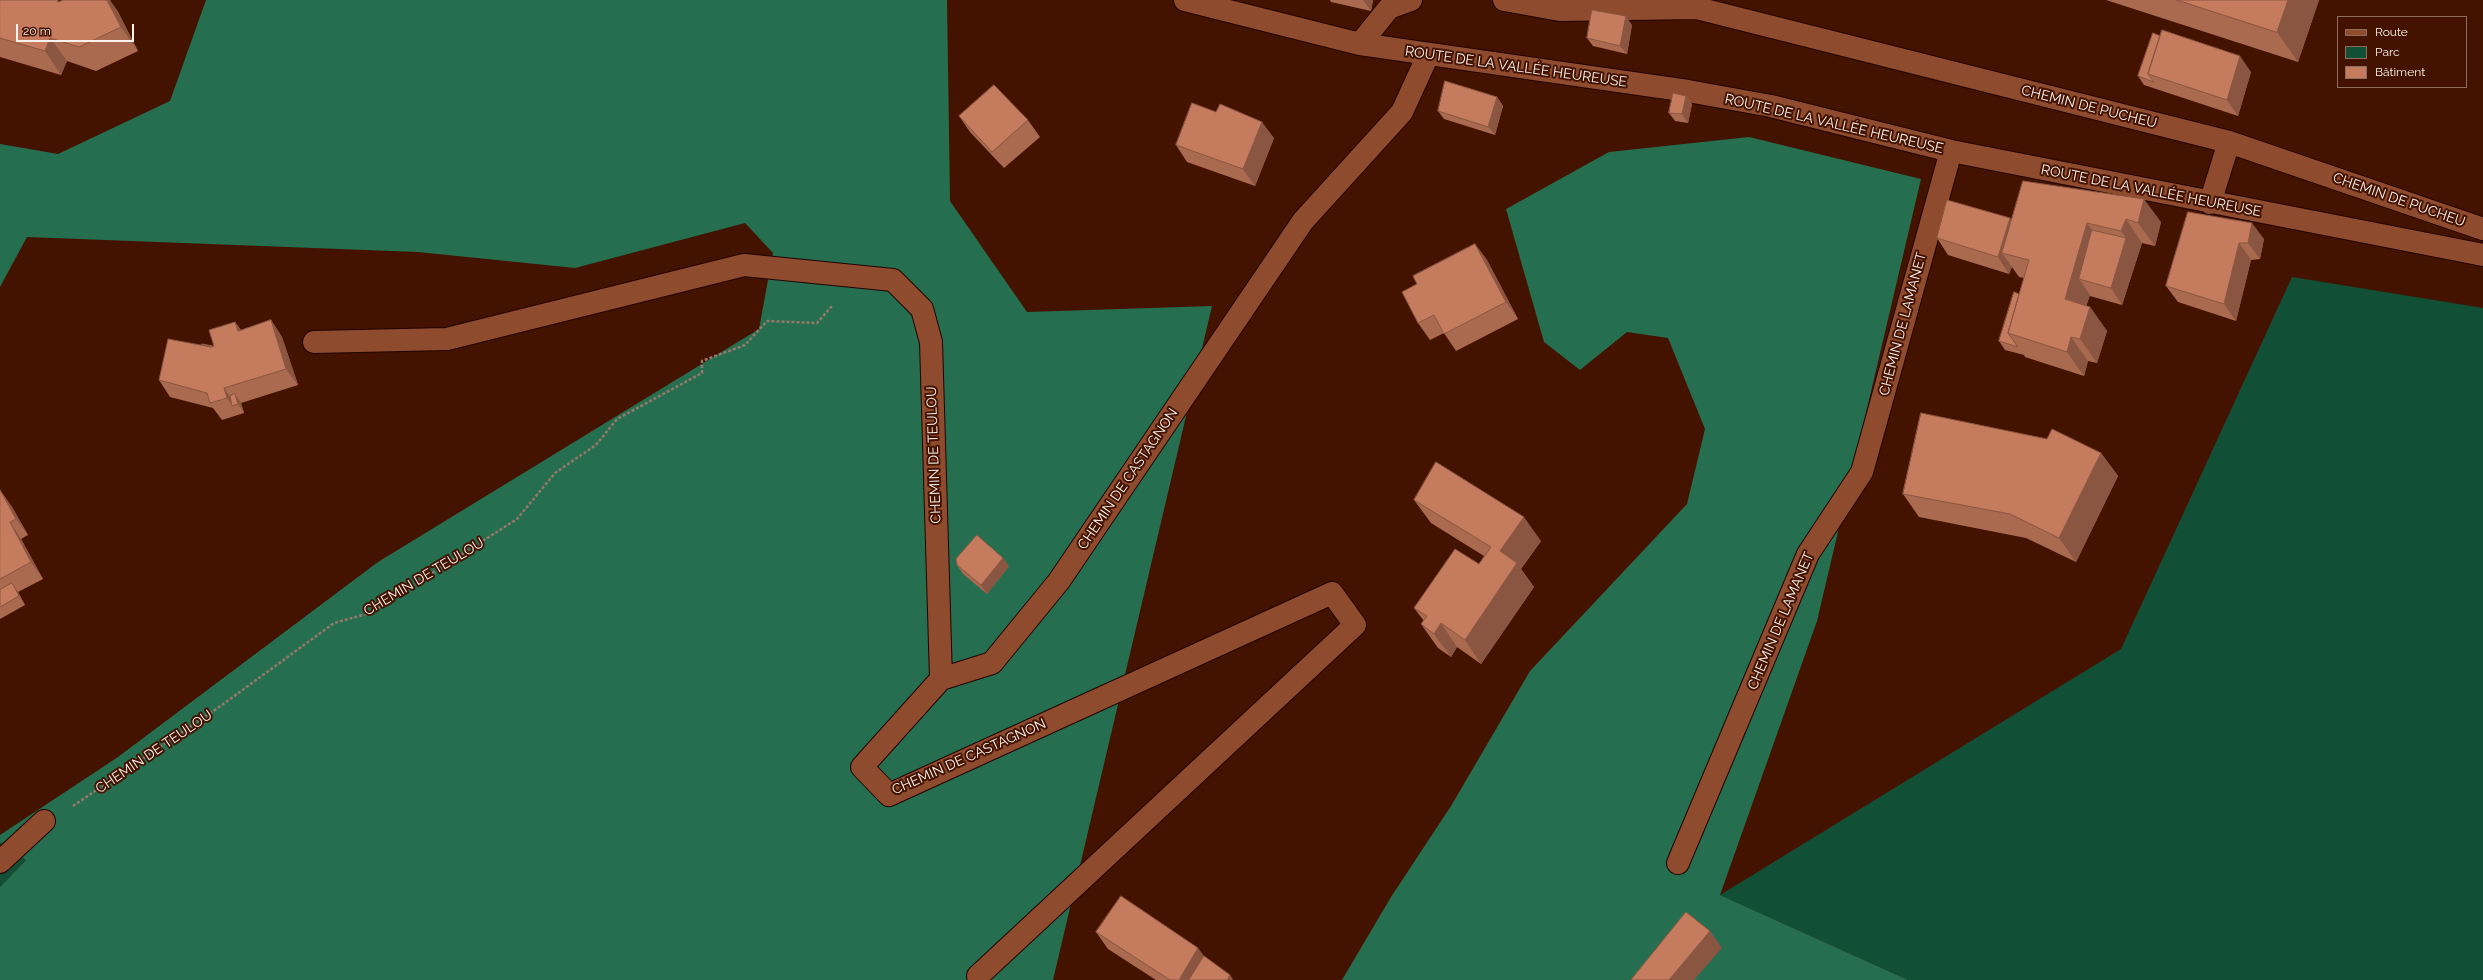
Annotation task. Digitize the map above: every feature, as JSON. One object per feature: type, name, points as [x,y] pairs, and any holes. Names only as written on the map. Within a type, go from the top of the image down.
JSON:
[{"type":"street","name":"ROUTE DE LA VALLÉE HEUREUSE","points":[[1185,0],[1360,44],[1428,55],[1688,91],[1764,105],[1951,151],[2210,203],[2483,255]]},
{"type":"street","points":[[1360,44],[1389,8],[1411,0]]},
{"type":"street","name":"CHEMIN DE PUCHEU","points":[[1504,0],[1560,10],[1698,4],[2229,142],[2483,229]]},
{"type":"street","name":"CHEMIN DE CASTAGNON","points":[[978,976],[1355,625],[1332,593],[889,796],[862,768],[941,679],[992,663],[1059,581],[1303,221],[1402,112],[1428,55]]},
{"type":"street","points":[[2210,203],[2229,142]]},
{"type":"street","name":"CHEMIN DE LAMANET","points":[[1678,864],[1808,554],[1862,472],[1951,151]]},
{"type":"street","name":"CHEMIN DE TEULOU","points":[[314,342],[447,339],[744,265],[856,278],[893,280],[922,308],[931,342],[941,679]]},
{"type":"street","points":[[0,862],[44,821]]},
{"type":"path","name":"CHEMIN DE TEULOU","points":[[44,821],[84,800],[222,705],[334,623],[370,613],[517,519],[555,473],[596,445],[617,419],[702,373],[702,361],[746,345],[767,322],[817,323]]},
{"type":"green space","points":[[206,0],[947,0],[950,201],[1027,312],[1212,306],[1053,980],[0,980],[0,887],[26,860],[0,842],[0,835],[118,757],[378,562],[759,329],[773,253],[745,223],[575,268],[418,252],[27,237],[0,287],[0,144],[58,154],[170,101]]},
{"type":"green space","points":[[1749,137],[1921,179],[1817,621],[1720,895],[1908,980],[1342,980],[1391,897],[1451,806],[1530,671],[1687,504],[1705,429],[1668,338],[1627,332],[1580,370],[1544,342],[1506,209],[1609,152]]},
{"type":"green space","points":[[2292,277],[2483,308],[2483,980],[1908,980],[1720,895],[2121,649]]},
{"type":"green space","points":[[0,842],[26,860],[0,887]]},
{"type":"building","points":[[0,0],[58,0],[58,2],[63,0],[107,0],[121,27],[79,47],[50,38],[45,51],[0,38]]},
{"type":"building","points":[[2177,0],[2288,0],[2277,32]]},
{"type":"building","points":[[1592,10],[1626,16],[1620,46],[1587,38]]},
{"type":"building","points":[[2162,30],[2240,56],[2227,100],[2148,74]]},
{"type":"building","points":[[2153,33],[2160,36],[2148,74],[2154,82],[2138,76]]},
{"type":"building","points":[[1445,81],[1497,97],[1488,127],[1438,111]]},
{"type":"building","points":[[994,85],[1028,120],[992,152],[959,116]]},
{"type":"building","points":[[1673,93],[1686,96],[1682,114],[1669,113]]},
{"type":"building","points":[[1192,103],[1216,112],[1220,104],[1262,122],[1243,169],[1176,145]]},
{"type":"building","points":[[2023,181],[2144,199],[2138,223],[2126,219],[2121,231],[2087,223],[2065,299],[2090,307],[2080,339],[2071,337],[2067,352],[2008,333],[2029,260],[2002,253]]},
{"type":"building","points":[[1947,200],[2010,218],[1998,257],[1937,238]]},
{"type":"building","points":[[2188,212],[2252,223],[2248,243],[2239,243],[2224,304],[2166,286]]},
{"type":"building","points":[[2092,230],[2126,238],[2111,288],[2079,279]]},
{"type":"building","points":[[1475,244],[1506,302],[1444,334],[1434,315],[1418,323],[1402,292],[1417,284],[1413,276]]},
{"type":"building","points":[[2014,292],[2019,294],[2008,333],[2018,347],[1999,341]]},
{"type":"building","points":[[271,320],[286,369],[224,388],[227,398],[210,403],[207,393],[159,380],[168,339],[211,347],[214,346],[209,330],[235,322],[238,331]]},
{"type":"building","points":[[202,344],[214,346],[211,347]]},
{"type":"building","points":[[235,394],[238,404],[232,406],[230,396]]},
{"type":"building","points":[[1921,413],[2047,439],[2052,429],[2101,453],[2059,538],[2010,514],[1903,494]]},
{"type":"building","points":[[1436,462],[1524,517],[1500,551],[1517,563],[1465,640],[1441,623],[1434,634],[1421,624],[1427,616],[1414,608],[1455,549],[1479,564],[1491,547],[1414,500]]},
{"type":"building","points":[[0,490],[16,519],[10,522],[31,562],[0,579]]},
{"type":"building","points":[[977,535],[1003,558],[981,585],[957,565],[956,559]]},
{"type":"building","points":[[12,583],[19,596],[0,607],[0,590]]},
{"type":"building","points":[[1121,896],[1198,948],[1179,980],[1170,980],[1096,932]]},
{"type":"building","points":[[1686,912],[1710,931],[1669,980],[1631,980]]},
{"type":"building","points":[[1204,956],[1230,975],[1227,980],[1189,980]]}]
